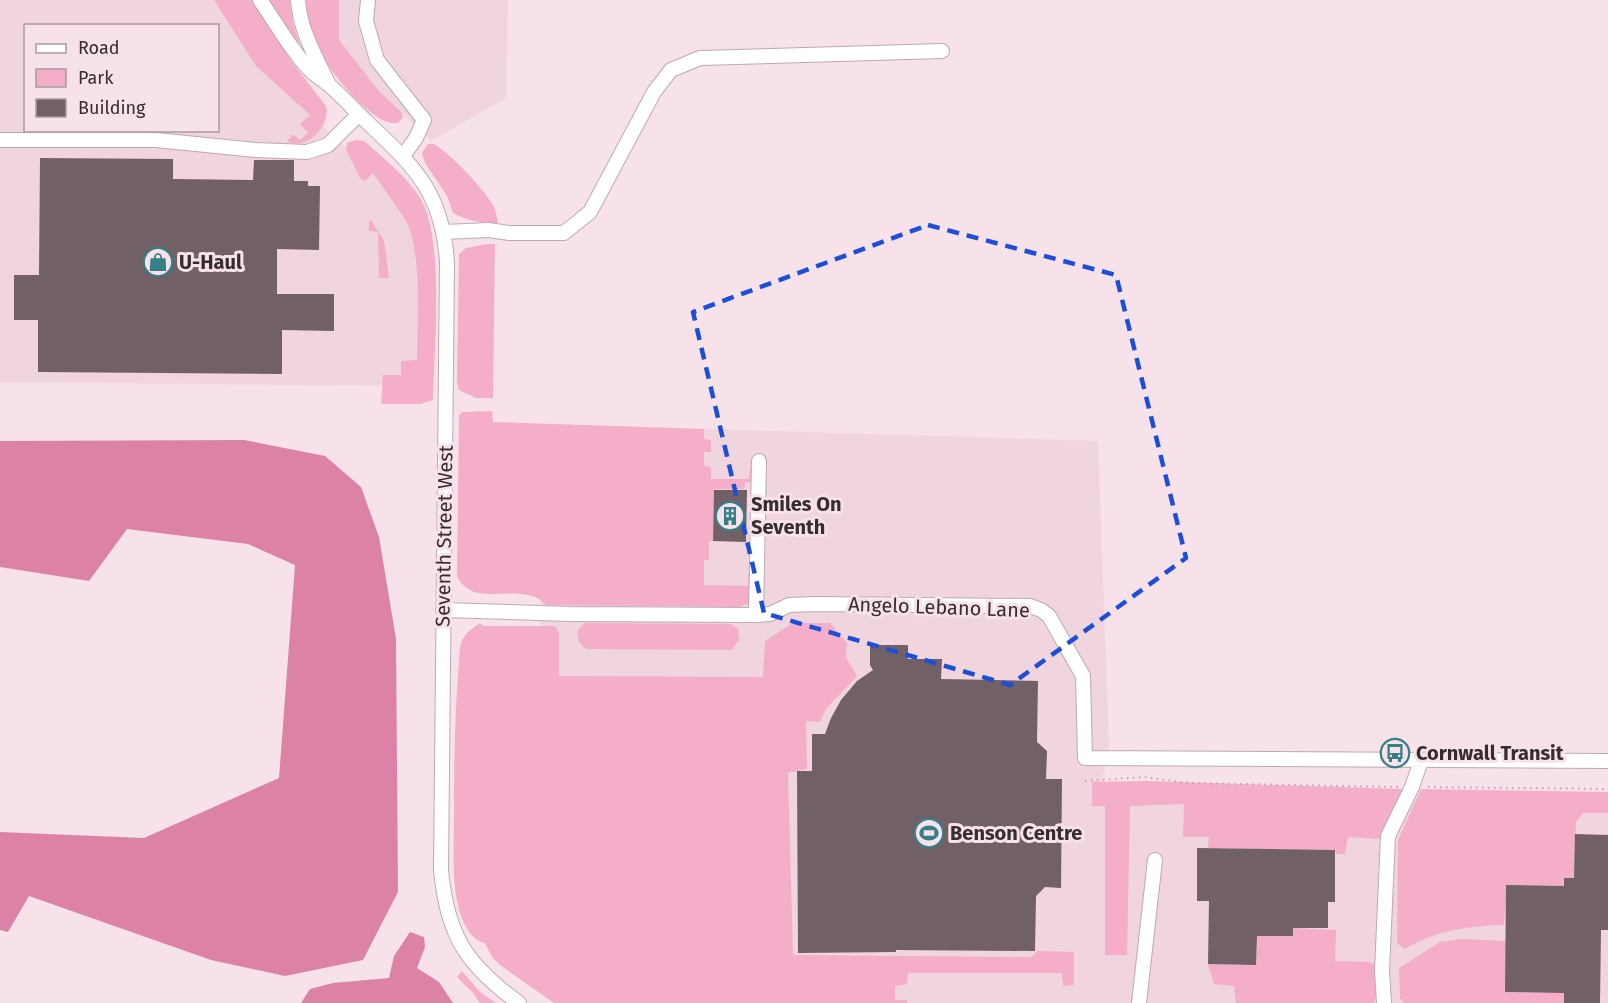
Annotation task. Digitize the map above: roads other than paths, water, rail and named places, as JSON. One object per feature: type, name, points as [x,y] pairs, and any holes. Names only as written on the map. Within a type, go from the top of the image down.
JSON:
[{"type":"street","name":"Seventh Street West","points":[[260,0],[309,70],[403,156],[420,176],[434,199],[444,232],[447,263],[441,870],[444,900],[460,945],[492,983],[519,1003]]},
{"type":"street","name":"Seventh Street West","points":[[298,0],[299,16],[305,38],[328,85]]},
{"type":"street","points":[[368,0],[366,21],[377,60],[424,120],[416,138],[403,156]]},
{"type":"street","points":[[444,232],[488,230],[510,233],[564,233],[590,212],[654,92],[671,70],[700,58],[942,51]]},
{"type":"street","points":[[0,140],[156,140],[256,150],[307,152],[328,146],[358,114]]},
{"type":"street","points":[[756,615],[759,461]]},
{"type":"street","name":"Angelo Lebano Lane","points":[[443,610],[570,614],[756,615],[770,614],[789,605],[815,604],[1036,607],[1048,616],[1083,676],[1085,758],[1608,761]]},
{"type":"street","points":[[1384,1003],[1382,971],[1388,836],[1412,787],[1421,761]]},
{"type":"street","points":[[1140,1003],[1155,860]]},
{"type":"place","name":"U-Haul","points":[[158,262]]},
{"type":"place","name":"Smiles On Seventh","points":[[730,516]]},
{"type":"place","name":"Cornwall Transit","points":[[1395,753]]},
{"type":"place","name":"Benson Centre","points":[[929,833]]}]
